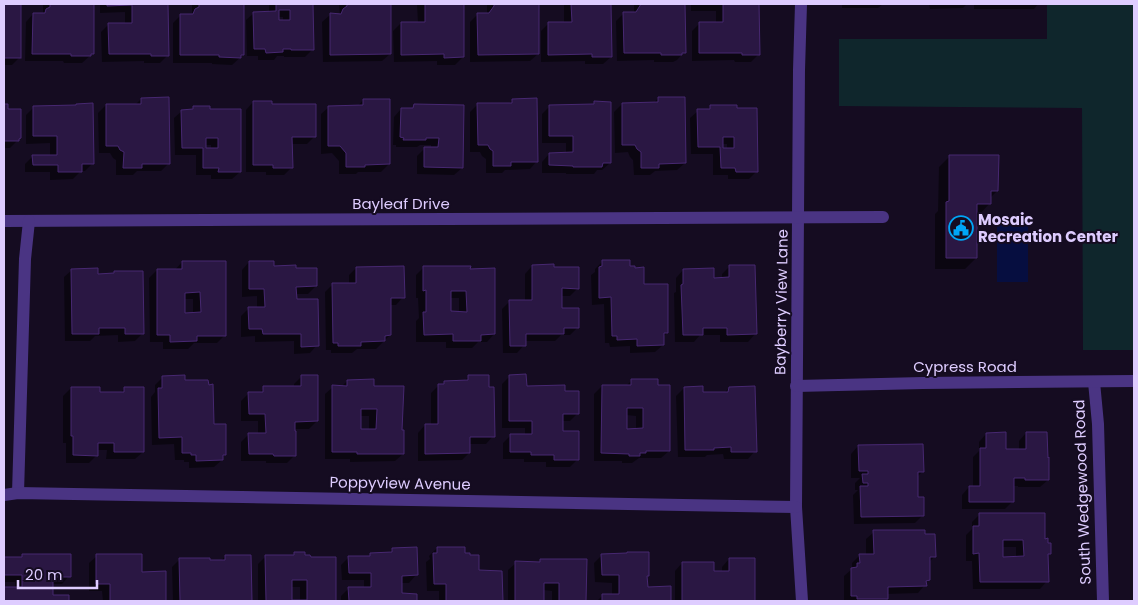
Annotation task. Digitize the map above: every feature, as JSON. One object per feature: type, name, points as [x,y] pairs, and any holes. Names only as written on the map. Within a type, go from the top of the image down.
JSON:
[{"type":"street","name":"Bayberry View Lane","points":[[801,4],[796,507],[802,601]]},
{"type":"street","name":"Bayleaf Drive","points":[[4,221],[883,217]]},
{"type":"street","points":[[18,493],[25,259],[29,221]]},
{"type":"street","name":"Cypress Road","points":[[796,386],[1134,381]]},
{"type":"street","name":"South Wedgewood Road","points":[[1094,382],[1098,424],[1103,601]]},
{"type":"street","name":"Poppyview Avenue","points":[[4,495],[18,493],[796,507]]},
{"type":"green space","points":[[1047,4],[1134,4],[1134,350],[1083,350],[1082,108],[839,106],[839,39],[1047,39]]},
{"type":"shaded area","points":[[997,222],[1028,222],[1028,282],[997,282]]},
{"type":"building","points":[[4,4],[21,4],[21,58],[4,58]]},
{"type":"building","points":[[50,4],[94,4],[94,54],[91,54],[91,56],[71,56],[71,54],[32,54],[33,13],[45,13]]},
{"type":"building","points":[[107,4],[168,4],[169,56],[109,54],[108,23],[132,23],[132,5],[107,6]]},
{"type":"building","points":[[199,4],[244,4],[244,55],[241,55],[241,58],[219,57],[219,55],[180,55],[180,14],[193,14],[195,9],[199,7]]},
{"type":"building","points":[[276,4],[313,4],[314,50],[283,49],[283,52],[266,53],[265,49],[254,49],[253,12],[276,11]],"holes":[[[279,10],[290,10],[290,20],[279,20]]]},
{"type":"building","points":[[347,4],[391,4],[391,54],[330,55],[330,13],[341,14]]},
{"type":"building","points":[[425,4],[464,4],[464,57],[444,58],[444,54],[401,55],[401,22],[425,22]]},
{"type":"building","points":[[494,4],[539,4],[539,54],[478,55],[477,13],[489,13]]},
{"type":"building","points":[[571,4],[611,4],[612,57],[592,57],[592,54],[548,55],[548,22],[572,22]]},
{"type":"building","points":[[641,4],[685,4],[686,53],[682,53],[682,55],[661,55],[661,53],[624,53],[623,12],[636,12]]},
{"type":"building","points":[[723,4],[759,4],[760,55],[699,53],[699,22],[723,22]]},
{"type":"building","points":[[169,97],[170,164],[142,164],[142,168],[123,168],[124,152],[118,146],[106,146],[106,104],[141,104],[141,98]]},
{"type":"building","points":[[658,97],[685,97],[686,163],[659,164],[659,168],[641,168],[641,152],[635,145],[622,145],[622,103],[658,102]]},
{"type":"building","points":[[537,98],[538,162],[511,162],[511,166],[493,166],[493,151],[488,145],[478,145],[477,103],[512,103],[512,99]]},
{"type":"building","points":[[363,99],[390,99],[390,164],[346,167],[346,153],[340,146],[328,146],[328,106],[363,105]]},
{"type":"building","points":[[253,101],[272,101],[272,104],[316,104],[316,137],[292,137],[293,168],[253,165]]},
{"type":"building","points":[[594,101],[611,102],[611,163],[603,163],[602,167],[549,165],[549,153],[573,152],[573,136],[549,136],[549,105],[594,104]]},
{"type":"building","points":[[93,103],[94,164],[82,164],[82,172],[58,172],[58,165],[33,165],[32,155],[57,155],[57,136],[33,136],[33,106]]},
{"type":"building","points":[[4,104],[8,104],[8,109],[21,109],[21,138],[19,141],[4,141]]},
{"type":"building","points":[[414,104],[464,105],[463,168],[424,167],[424,147],[438,147],[439,138],[403,140],[404,138],[400,137],[401,108],[413,108]]},
{"type":"building","points":[[710,105],[737,105],[737,108],[757,108],[758,172],[736,172],[735,168],[721,168],[720,147],[698,147],[697,109],[710,109]],"holes":[[[723,137],[734,137],[734,148],[723,148]]]},
{"type":"building","points":[[193,106],[210,106],[210,109],[241,109],[241,172],[218,172],[219,168],[203,168],[203,148],[182,148],[181,110],[193,109]],"holes":[[[206,138],[218,138],[218,148],[206,148]]]},
{"type":"building","points":[[949,155],[999,155],[998,191],[991,191],[991,204],[977,204],[977,258],[946,258],[946,202],[949,201]]},
{"type":"building","points":[[602,260],[630,260],[630,266],[635,266],[635,268],[644,267],[644,284],[668,284],[668,333],[664,333],[664,345],[637,346],[637,339],[617,340],[617,336],[612,336],[611,297],[599,298],[599,267],[602,266]]},
{"type":"building","points":[[182,261],[226,261],[226,336],[197,336],[197,341],[170,342],[170,335],[157,335],[157,269],[182,269]],"holes":[[[200,292],[201,312],[185,313],[185,293]]]},
{"type":"building","points":[[249,261],[274,261],[274,266],[296,265],[296,268],[317,268],[317,286],[296,287],[297,299],[318,299],[319,346],[301,347],[301,334],[263,334],[262,329],[249,329],[248,307],[265,307],[264,289],[249,289]]},
{"type":"building","points":[[554,264],[554,267],[579,267],[579,289],[562,288],[562,308],[579,308],[579,328],[564,328],[564,334],[526,334],[526,346],[510,346],[509,300],[532,300],[532,265]]},
{"type":"building","points":[[729,265],[755,265],[757,334],[727,335],[727,328],[703,328],[703,335],[683,335],[681,285],[683,284],[683,269],[714,268],[714,278],[729,277]]},
{"type":"building","points":[[404,266],[405,298],[391,298],[391,335],[385,336],[385,341],[361,342],[361,346],[338,346],[338,343],[333,343],[332,283],[356,283],[356,267]]},
{"type":"building","points":[[423,266],[471,266],[470,269],[495,268],[495,334],[481,335],[481,341],[453,341],[453,334],[424,335],[423,312],[426,312],[426,290],[423,291]],"holes":[[[451,291],[466,291],[467,312],[451,311]]]},
{"type":"building","points":[[98,268],[98,274],[114,273],[114,271],[143,271],[144,334],[125,334],[125,328],[99,328],[99,334],[72,334],[71,269]]},
{"type":"building","points":[[526,374],[527,386],[565,385],[565,391],[579,391],[579,414],[563,414],[563,431],[579,431],[579,460],[554,460],[554,455],[531,455],[531,452],[510,452],[510,434],[532,434],[532,421],[509,421],[509,375]]},
{"type":"building","points":[[185,375],[185,380],[208,380],[209,385],[213,384],[214,424],[226,424],[226,455],[223,455],[223,460],[196,461],[196,455],[182,453],[182,437],[159,438],[158,388],[162,388],[162,376]]},
{"type":"building","points":[[301,375],[318,375],[318,421],[295,422],[296,456],[249,454],[248,433],[266,433],[265,414],[249,414],[248,392],[263,392],[263,386],[301,386]]},
{"type":"building","points":[[468,375],[489,375],[489,387],[494,387],[495,437],[470,437],[470,453],[425,454],[425,424],[438,424],[438,384],[444,384],[444,381],[468,380]]},
{"type":"building","points":[[374,379],[374,386],[404,386],[402,430],[404,430],[404,454],[332,452],[332,385],[347,386],[347,380]],"holes":[[[361,409],[377,409],[376,429],[361,429]]]},
{"type":"building","points":[[631,379],[658,379],[658,385],[670,385],[670,451],[646,451],[646,453],[640,453],[640,456],[601,453],[602,385],[631,385]],"holes":[[[627,408],[643,408],[643,428],[627,429]]]},
{"type":"building","points":[[703,386],[703,392],[728,392],[729,387],[755,386],[757,452],[731,452],[731,447],[714,448],[714,450],[685,450],[684,387]]},
{"type":"building","points":[[71,387],[100,387],[100,392],[124,392],[124,387],[144,387],[144,452],[114,452],[114,443],[98,443],[98,456],[73,455]]},
{"type":"building","points":[[1006,432],[1006,449],[1026,449],[1026,432],[1047,432],[1049,480],[1014,478],[1014,502],[969,502],[969,486],[980,486],[980,448],[986,448],[986,433]]},
{"type":"building","points":[[923,444],[924,472],[918,472],[918,497],[924,497],[924,516],[861,517],[860,486],[868,486],[868,483],[863,483],[862,474],[868,474],[868,471],[859,471],[858,445]]},
{"type":"building","points":[[979,513],[1045,513],[1045,539],[1048,538],[1048,543],[1051,543],[1051,554],[1048,554],[1049,582],[980,582],[979,553],[973,554],[973,526],[979,526]],"holes":[[[1003,540],[1023,540],[1024,556],[1003,557]]]},
{"type":"building","points":[[873,530],[925,530],[925,534],[935,534],[936,557],[930,557],[930,580],[926,581],[927,586],[888,587],[888,599],[857,599],[857,596],[851,596],[851,568],[857,567],[857,563],[860,563],[859,554],[874,554]]},
{"type":"building","points":[[417,547],[418,575],[402,576],[402,593],[417,594],[417,601],[349,601],[348,587],[371,587],[371,573],[349,573],[348,556],[370,556],[370,553],[392,552],[392,548]]},
{"type":"building","points":[[437,547],[465,547],[465,553],[479,555],[479,570],[502,571],[503,601],[446,601],[446,584],[434,584],[433,553],[437,553]]},
{"type":"building","points":[[294,552],[305,552],[305,555],[310,555],[311,557],[336,557],[336,601],[266,601],[265,555],[294,555]],"holes":[[[292,580],[307,580],[307,600],[292,600]]]},
{"type":"building","points":[[649,552],[648,587],[671,586],[671,601],[602,601],[602,594],[619,594],[619,575],[602,575],[601,554]]},
{"type":"building","points":[[22,554],[71,554],[71,577],[53,577],[53,595],[69,595],[69,601],[4,601],[4,587],[22,587],[22,575],[4,575],[4,557],[22,557]]},
{"type":"building","points":[[96,554],[142,554],[142,572],[166,571],[166,601],[110,601],[110,584],[96,584]]},
{"type":"building","points":[[225,555],[251,555],[252,601],[180,601],[179,558],[225,560]]},
{"type":"building","points":[[729,558],[755,558],[755,601],[682,601],[682,562],[714,562],[714,571],[729,571]]},
{"type":"building","points":[[540,559],[587,559],[586,601],[559,601],[559,583],[544,583],[544,601],[515,601],[515,561],[540,562]]},
{"type":"place","name":"Mosaic Recreation Center","points":[[961,228]]}]
